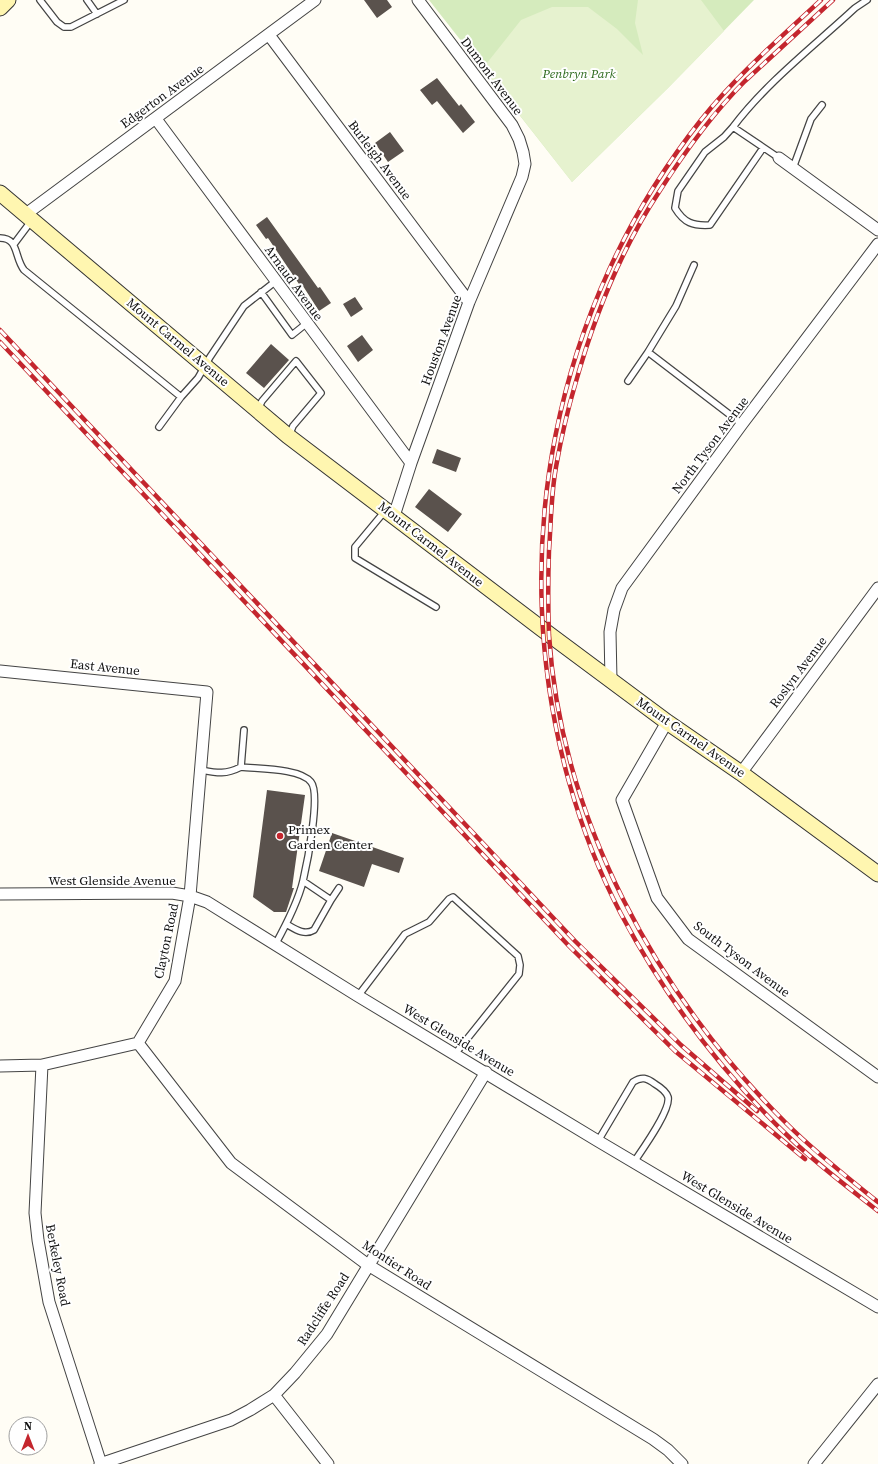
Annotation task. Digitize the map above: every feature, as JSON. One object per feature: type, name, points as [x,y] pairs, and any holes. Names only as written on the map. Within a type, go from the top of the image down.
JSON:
[{"type":"street","points":[[0,8],[8,0]]},
{"type":"street","name":"Edgerton Avenue","points":[[29,217],[156,119],[315,0]]},
{"type":"street","name":"Dumont Avenue","points":[[418,0],[512,125],[519,139],[525,164],[522,177]]},
{"type":"street","name":"Burleigh Avenue","points":[[269,35],[469,302]]},
{"type":"street","name":"Arnaud Avenue","points":[[156,119],[411,463]]},
{"type":"street","points":[[779,158],[878,230]]},
{"type":"street","name":"Houston Avenue","points":[[390,513],[411,463],[469,302],[522,177]]},
{"type":"street","name":"Mount Carmel Avenue","points":[[0,193],[258,409],[288,436],[667,722],[740,773],[878,874]]},
{"type":"street","name":"North Tyson Avenue","points":[[611,680],[610,632],[614,610],[622,588],[742,424],[878,244]]},
{"type":"street","name":"Roslyn Avenue","points":[[740,773],[878,588]]},
{"type":"street","name":"East Avenue","points":[[0,671],[207,692]]},
{"type":"street","name":"Clayton Road","points":[[138,1043],[175,981],[190,896],[207,692]]},
{"type":"street","name":"South Tyson Avenue","points":[[667,722],[622,800],[656,898],[688,939],[878,1077]]},
{"type":"street","name":"West Glenside Avenue","points":[[0,894],[172,893],[190,896],[207,902],[358,996],[598,1141],[878,1307]]},
{"type":"street","points":[[0,1066],[42,1065],[138,1043]]},
{"type":"street","name":"Montier Road","points":[[138,1043],[231,1163],[368,1265],[653,1439],[668,1450],[682,1464]]},
{"type":"street","name":"Berkeley Road","points":[[42,1065],[35,1213],[39,1247],[50,1302],[100,1464]]},
{"type":"street","name":"Radcliffe Road","points":[[100,1464],[231,1420],[274,1395],[295,1373],[327,1334],[486,1072]]},
{"type":"street","points":[[814,1464],[878,1384]]},
{"type":"street","points":[[274,1395],[328,1464]]},
{"type":"lane","points":[[40,0],[57,22],[64,27],[71,28],[124,0]]},
{"type":"lane","points":[[87,0],[97,14]]},
{"type":"lane","points":[[763,148],[710,225],[698,226],[686,221],[679,215],[675,208],[678,191],[705,152],[734,128],[746,111],[779,77],[855,8],[867,0]]},
{"type":"lane","points":[[793,169],[811,119],[822,105]]},
{"type":"lane","points":[[734,128],[779,158]]},
{"type":"lane","points":[[14,244],[29,217]]},
{"type":"lane","points":[[0,238],[7,238],[14,244],[19,263],[24,270],[181,397]]},
{"type":"lane","points":[[628,381],[648,352],[676,306],[694,265]]},
{"type":"lane","points":[[159,427],[181,397],[198,378],[244,306],[276,281]]},
{"type":"lane","points":[[261,292],[292,335],[307,323]]},
{"type":"lane","points":[[648,352],[742,424]]},
{"type":"lane","points":[[258,409],[262,401],[296,361],[321,393],[293,426],[288,436]]},
{"type":"lane","points":[[390,513],[355,547],[355,558],[436,607]]},
{"type":"lane","points":[[241,767],[244,730]]},
{"type":"lane","points":[[201,770],[223,773],[232,772],[241,767],[289,772],[303,775],[312,782],[315,798],[315,811],[303,881],[286,924],[274,944]]},
{"type":"lane","points":[[303,881],[331,900]]},
{"type":"lane","points":[[286,924],[302,932],[311,932],[314,930],[331,900],[340,888]]},
{"type":"lane","points":[[358,996],[405,934],[429,922],[449,899],[453,897],[518,956],[520,965],[519,974],[455,1054]]},
{"type":"lane","points":[[598,1141],[633,1082],[639,1078],[645,1078],[652,1081],[665,1092],[668,1098],[662,1117],[656,1129],[634,1162]]},
{"type":"green space","name":"Penbryn Park","points":[[429,0],[754,0],[668,88],[572,182]]},
{"type":"green space","name":"Penbryn Park","points":[[638,0],[701,0],[724,31],[572,182],[483,68],[521,20],[552,7],[588,7],[617,29],[643,55],[635,23]]},
{"type":"building","points":[[364,0],[387,0],[392,7],[377,18]]},
{"type":"building","points":[[437,78],[459,106],[461,104],[475,122],[463,133],[437,101],[432,105],[420,90]]},
{"type":"building","points":[[390,132],[404,151],[388,162],[375,143]]},
{"type":"building","points":[[267,217],[318,288],[320,287],[331,303],[319,311],[303,286],[301,287],[268,238],[266,239],[256,225]]},
{"type":"building","points":[[355,297],[363,309],[351,317],[343,304]]},
{"type":"building","points":[[362,335],[373,350],[358,362],[347,346]]},
{"type":"building","points":[[271,344],[289,360],[264,388],[246,373]]},
{"type":"building","points":[[437,449],[461,458],[456,472],[432,463]]},
{"type":"building","points":[[429,489],[462,514],[448,532],[415,507]]},
{"type":"building","name":"Primex Garden Center","points":[[267,790],[305,795],[292,888],[294,888],[286,912],[274,912],[253,897]]},
{"type":"building","points":[[332,833],[404,858],[399,873],[372,864],[364,887],[319,871]]},
{"type":"railway","points":[[821,0],[743,73],[701,120],[650,193],[609,270],[577,351],[556,435],[544,521],[542,608],[550,695],[569,782],[585,833],[598,866],[638,945],[676,1005],[742,1088],[801,1149],[878,1211]]},
{"type":"railway","points":[[833,0],[745,81],[710,120],[678,163],[659,192],[645,214],[620,261],[582,360],[567,415],[554,477],[549,551],[549,635],[557,704],[573,771],[595,837],[624,900],[658,961],[697,1019],[740,1074],[787,1124],[831,1164],[878,1202]]},
{"type":"railway","points":[[0,330],[575,941],[681,1045],[757,1111]]},
{"type":"railway","points":[[0,342],[569,946],[675,1051],[805,1159]]},
{"type":"place","name":"Primex Garden Center","points":[[280,836]]}]
